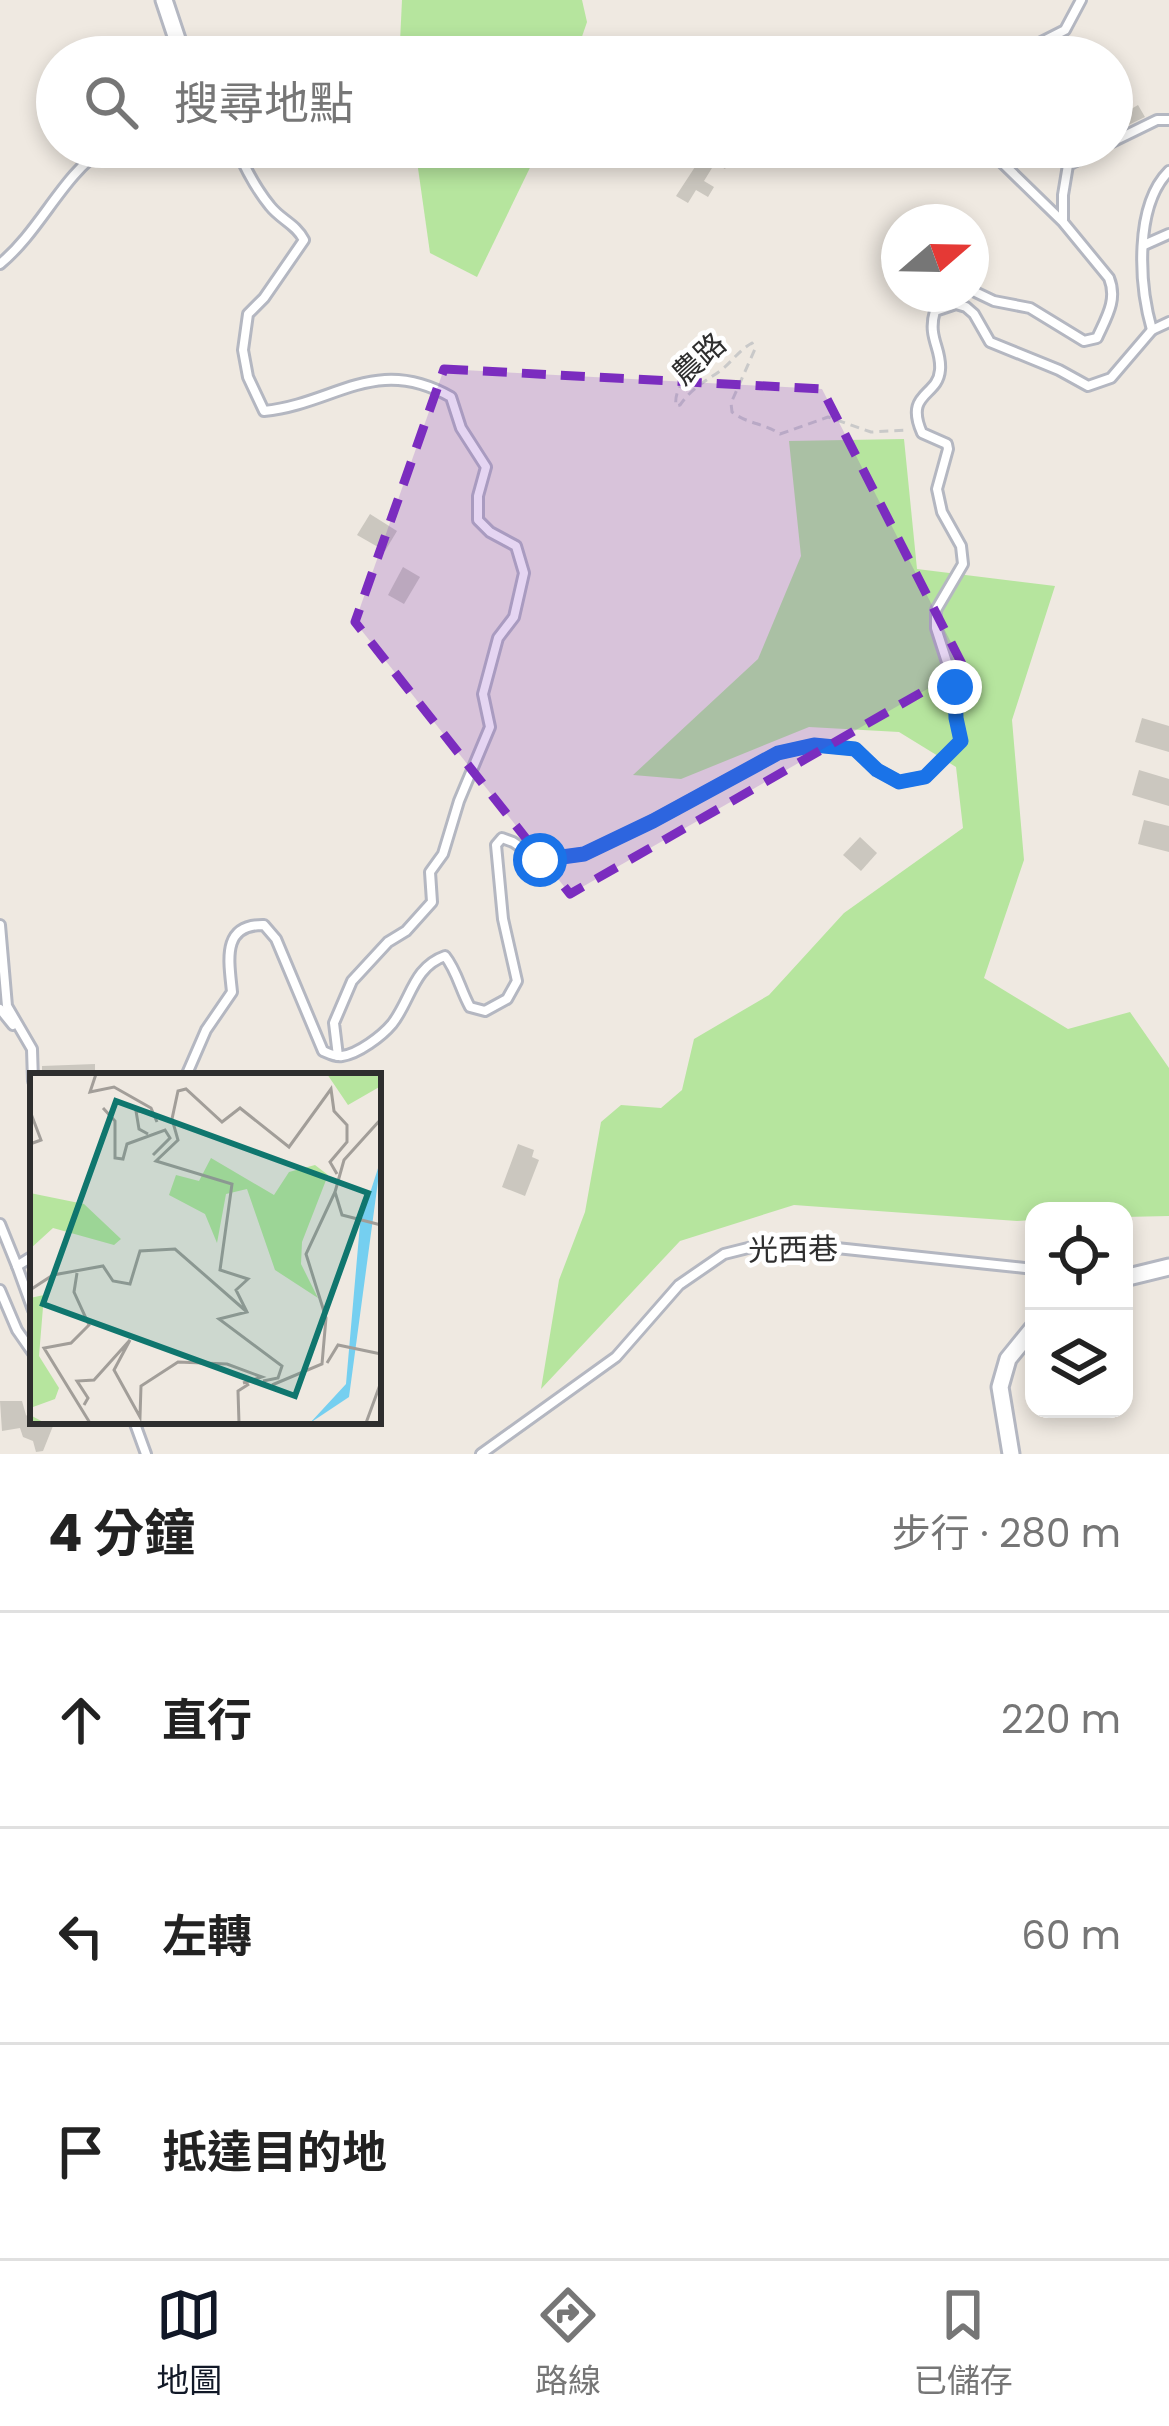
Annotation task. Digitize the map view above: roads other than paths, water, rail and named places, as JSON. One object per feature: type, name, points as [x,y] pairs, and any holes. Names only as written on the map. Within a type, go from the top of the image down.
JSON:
[{"type":"street","points":[[164,0],[176,36]]},
{"type":"street","points":[[1133,1276],[1169,1267]]},
{"type":"street","points":[[1011,1454],[1000,1387],[1007,1359],[1025,1338]]},
{"type":"lane","points":[[1053,36],[1065,30],[1081,0]]},
{"type":"lane","points":[[1133,131],[1157,119],[1169,120]]},
{"type":"lane","points":[[0,264],[17,250],[81,168]]},
{"type":"lane","points":[[246,168],[273,210],[297,227],[304,240],[248,314],[243,350],[248,377],[264,411],[283,409],[355,383],[395,380],[433,386],[451,397],[461,428],[486,467],[478,520],[516,546],[524,573],[514,617],[498,638],[483,694],[490,727],[459,800],[443,854],[430,872],[432,902],[352,981],[334,1023],[338,1057]]},
{"type":"lane","points":[[989,299],[1030,308],[1084,341],[1097,338],[1112,303],[1109,278],[1063,222],[1008,168]]},
{"type":"lane","points":[[1063,222],[1068,168]]},
{"type":"lane","points":[[1152,330],[1145,306],[1144,227],[1158,182],[1169,171]]},
{"type":"lane","points":[[1142,246],[1169,234]]},
{"type":"lane","points":[[187,1073],[206,1030],[232,992],[228,954],[236,933],[249,924],[264,925],[276,940],[323,1051],[338,1057],[358,1050],[391,1026],[431,960],[445,956],[470,1006],[485,1011],[507,999],[518,981],[503,919],[496,845],[502,838],[540,860],[584,854],[778,753],[814,745],[855,749],[877,770],[899,782],[925,777],[961,741],[955,687],[936,628],[936,610],[963,564],[961,546],[942,512],[938,489],[949,449],[922,433],[918,424],[918,404],[940,370],[932,325],[935,312]]},
{"type":"lane","points":[[972,312],[990,342],[1088,386],[1112,378],[1152,330],[1169,322]]},
{"type":"lane","points":[[0,926],[7,1006],[32,1049],[33,1073]]},
{"type":"lane","points":[[0,1009],[32,1049]]},
{"type":"lane","points":[[0,1224],[30,1302]]},
{"type":"lane","name":"光西巷","points":[[481,1454],[616,1357],[679,1285],[724,1254],[760,1245],[799,1244],[1025,1268]]},
{"type":"lane","points":[[17,1266],[30,1258]]},
{"type":"lane","points":[[0,1290],[16,1330],[30,1349]]},
{"type":"lane","points":[[135,1424],[146,1454]]}]
